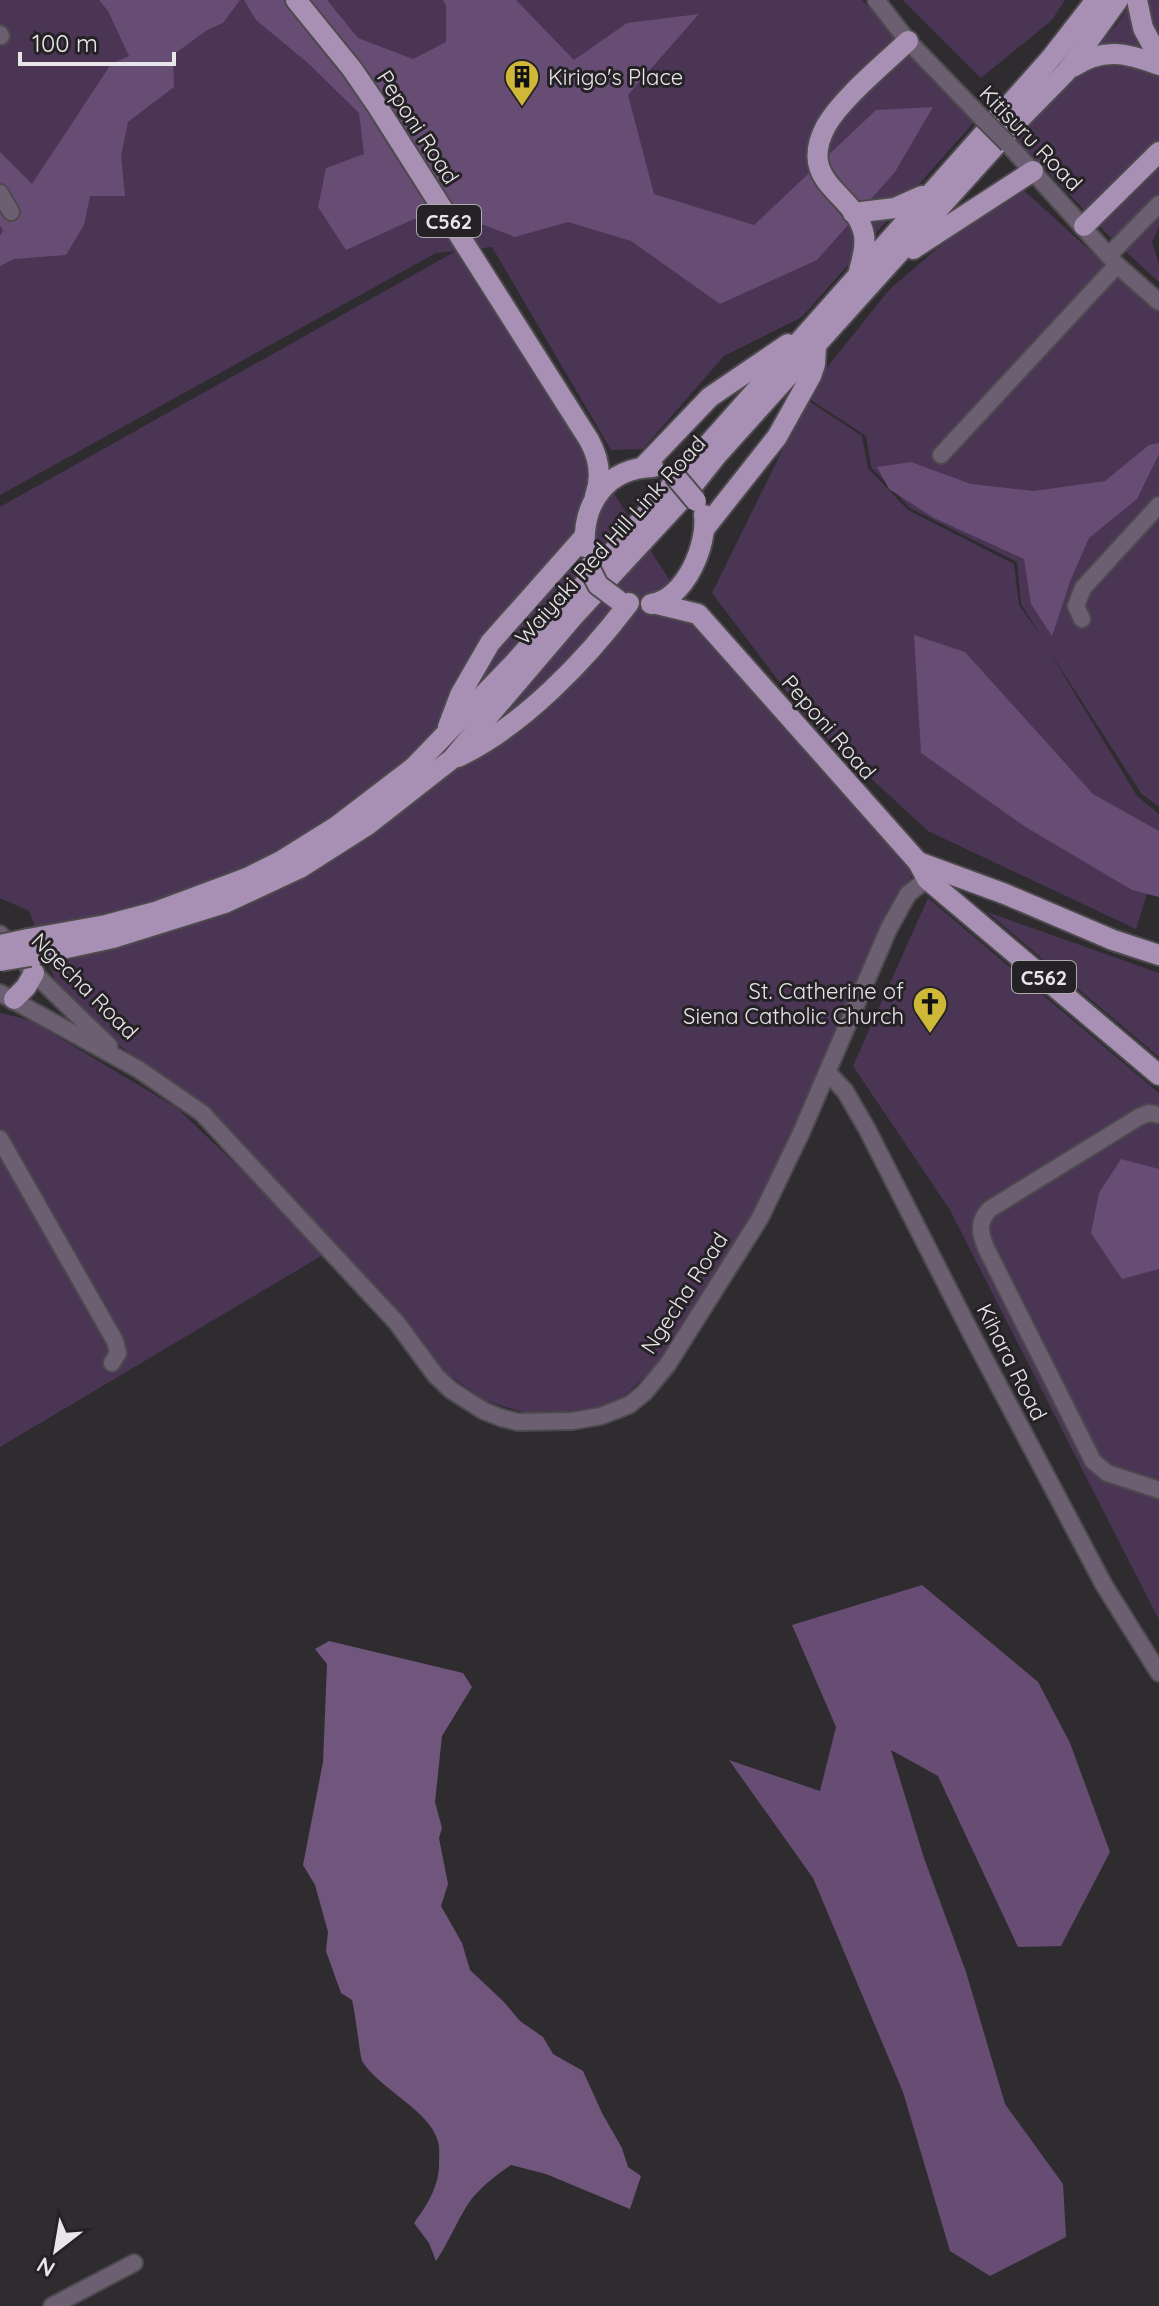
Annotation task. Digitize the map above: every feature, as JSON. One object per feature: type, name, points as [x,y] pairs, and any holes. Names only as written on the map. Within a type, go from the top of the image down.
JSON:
[{"type":"main road","name":"Peponi Road","points":[[296,0],[376,104],[593,448],[605,460],[636,470]]},
{"type":"main road","name":"Waiyaki Red Hill Link Road","points":[[31,956],[113,938],[183,918],[247,894],[327,852],[369,824],[452,759],[810,341],[859,273],[1051,58],[1096,0]]},
{"type":"main road","name":"Waiyaki Red Hill Link Road","points":[[31,956],[106,925],[155,912],[249,877],[281,861],[379,796],[444,738],[810,341],[890,264],[1014,125],[1066,72],[1118,0]]},
{"type":"main road","points":[[1137,0],[1143,28],[1159,58]]},
{"type":"main road","points":[[859,273],[864,231],[819,169],[821,141],[827,125],[842,106],[908,41]]},
{"type":"main road","points":[[1066,72],[1095,55],[1111,53],[1132,54],[1159,65]]},
{"type":"main road","points":[[1084,226],[1159,152]]},
{"type":"main road","points":[[890,264],[1033,171]]},
{"type":"main road","points":[[853,213],[895,208],[933,189]]},
{"type":"main road","points":[[636,470],[710,397],[774,351],[810,341],[815,364],[811,376],[777,437],[705,528],[691,572],[676,590],[657,604],[624,601],[598,585],[589,567],[584,537],[595,496],[610,482],[636,470],[656,467],[674,475],[696,501],[704,516],[705,528]]},
{"type":"main road","name":"Peponi Road","points":[[593,448],[599,478],[595,496]]},
{"type":"main road","points":[[444,738],[460,695],[490,643],[584,537]]},
{"type":"main road","name":"Peponi Road","points":[[691,572],[694,591],[706,622]]},
{"type":"main road","points":[[452,759],[488,740],[554,687],[624,601]]},
{"type":"main road","name":"Peponi Road","points":[[657,604],[698,614],[706,622],[922,871]]},
{"type":"main road","points":[[922,871],[1005,894],[1113,940],[1159,955]]},
{"type":"main road","name":"C562","points":[[922,871],[1159,1075]]},
{"type":"main road","points":[[0,945],[31,956]]},
{"type":"main road","points":[[0,961],[31,956]]},
{"type":"main road","points":[[7,996],[26,987],[31,956]]},
{"type":"street","name":"Kitisuru Road","points":[[876,0],[908,41],[1008,144],[1113,260],[1159,302]]},
{"type":"street","points":[[0,193],[11,212]]},
{"type":"street","points":[[941,455],[1159,204]]},
{"type":"street","points":[[1082,619],[1076,606],[1083,588],[1159,505]]},
{"type":"street","name":"Ngecha Road","points":[[7,996],[182,1097],[222,1133],[307,1229],[397,1323],[436,1376],[451,1390],[484,1411],[518,1422],[584,1419],[619,1410],[652,1384],[678,1349],[760,1218],[801,1133],[889,928],[922,871]]},
{"type":"street","name":"Ngecha Road","points":[[0,934],[31,956],[83,1023],[138,1069]]},
{"type":"street","name":"Kihara Road","points":[[827,1072],[845,1091],[867,1129],[1104,1585],[1159,1673]]},
{"type":"street","points":[[1159,1115],[1149,1113],[1139,1117],[990,1209],[982,1218],[980,1230],[986,1248],[1093,1461],[1107,1473],[1159,1490]]},
{"type":"street","points":[[0,1139],[115,1341],[118,1353],[112,1363]]},
{"type":"street","points":[[52,2306],[134,2263]]},
{"type":"shaded area","points":[[0,0],[862,0],[974,122],[802,317],[724,356],[643,449],[611,450],[492,247],[458,251],[699,626],[770,712],[914,872],[873,943],[840,1031],[759,1218],[659,1363],[617,1403],[575,1414],[523,1412],[486,1401],[439,1368],[144,1065],[104,1033],[57,985],[29,911],[0,898],[0,507],[456,251],[436,253],[0,495]]},
{"type":"shaded area","points":[[99,0],[240,0],[223,23],[207,30],[173,55],[174,87],[128,122],[121,156],[125,196],[90,196],[84,225],[66,255],[14,259],[0,266],[0,236],[3,230],[0,226],[0,152],[32,184],[111,64],[129,56],[108,11]]},
{"type":"shaded area","points":[[244,0],[327,0],[358,38],[413,59],[446,42],[446,6],[443,0],[516,0],[574,60],[627,23],[699,14],[628,95],[654,194],[754,225],[876,110],[933,107],[895,172],[817,260],[720,304],[631,241],[568,222],[515,237],[484,225],[414,219],[346,250],[318,207],[326,168],[364,154],[359,113],[309,64],[256,20]]},
{"type":"shaded area","points":[[903,0],[1065,0],[1052,20],[981,78]]},
{"type":"shaded area","points":[[1133,0],[1159,0],[1159,227],[1152,242],[1159,264],[1159,282],[1114,241],[1015,138],[1118,23]]},
{"type":"shaded area","points":[[1009,177],[1159,313],[1159,807],[1141,793],[1046,646],[1137,796],[1159,814],[1159,856],[1136,929],[928,831],[810,722],[712,593],[807,400],[862,436],[868,468],[908,510],[1014,564],[1019,605],[1043,639],[1021,604],[1017,562],[910,508],[871,467],[866,436],[808,398],[817,380],[889,290],[970,220]]},
{"type":"shaded area","points":[[1159,443],[1159,454],[1137,499],[1089,538],[1052,636],[1031,604],[1024,559],[934,518],[889,489],[877,467],[911,462],[971,484],[1034,491],[1105,481],[1149,445]]},
{"type":"shaded area","points":[[914,635],[965,652],[1093,794],[1159,831],[1159,897],[1132,890],[1024,826],[921,753]]},
{"type":"shaded area","points":[[928,898],[1159,1093],[1159,1620],[950,1210],[853,1066]]},
{"type":"shaded area","points":[[987,912],[1159,973],[1159,1057]]},
{"type":"shaded area","points":[[0,1013],[30,1020],[177,1108],[328,1252],[0,1447]]},
{"type":"shaded area","points":[[1121,1159],[1159,1169],[1159,1269],[1122,1279],[1091,1233],[1099,1193]]},
{"type":"shaded area","points":[[922,1585],[1038,1682],[1070,1743],[1110,1852],[1061,1946],[1018,1947],[938,1776],[891,1750],[924,1858],[966,1972],[1005,2104],[1063,2184],[1066,2237],[990,2276],[950,2251],[903,2092],[813,1878],[729,1760],[820,1791],[836,1727],[792,1625]]},
{"type":"shaded area","points":[[329,1641],[463,1673],[472,1687],[442,1736],[435,1802],[442,1828],[439,1838],[448,1884],[441,1906],[462,1943],[470,1970],[520,2021],[543,2037],[553,2054],[583,2071],[622,2148],[628,2167],[641,2176],[630,2209],[546,2174],[511,2165],[472,2198],[436,2261],[429,2243],[414,2223],[435,2186],[439,2170],[438,2142],[426,2120],[380,2081],[362,2061],[352,2000],[341,1993],[326,1951],[328,1932],[315,1885],[303,1865],[323,1762],[327,1664],[315,1649]]},
{"type":"place","name":"Kirigo's Place","points":[[522,108]]},
{"type":"place","name":"St. Catherine of Siena Catholic Church","points":[[930,1035]]}]
